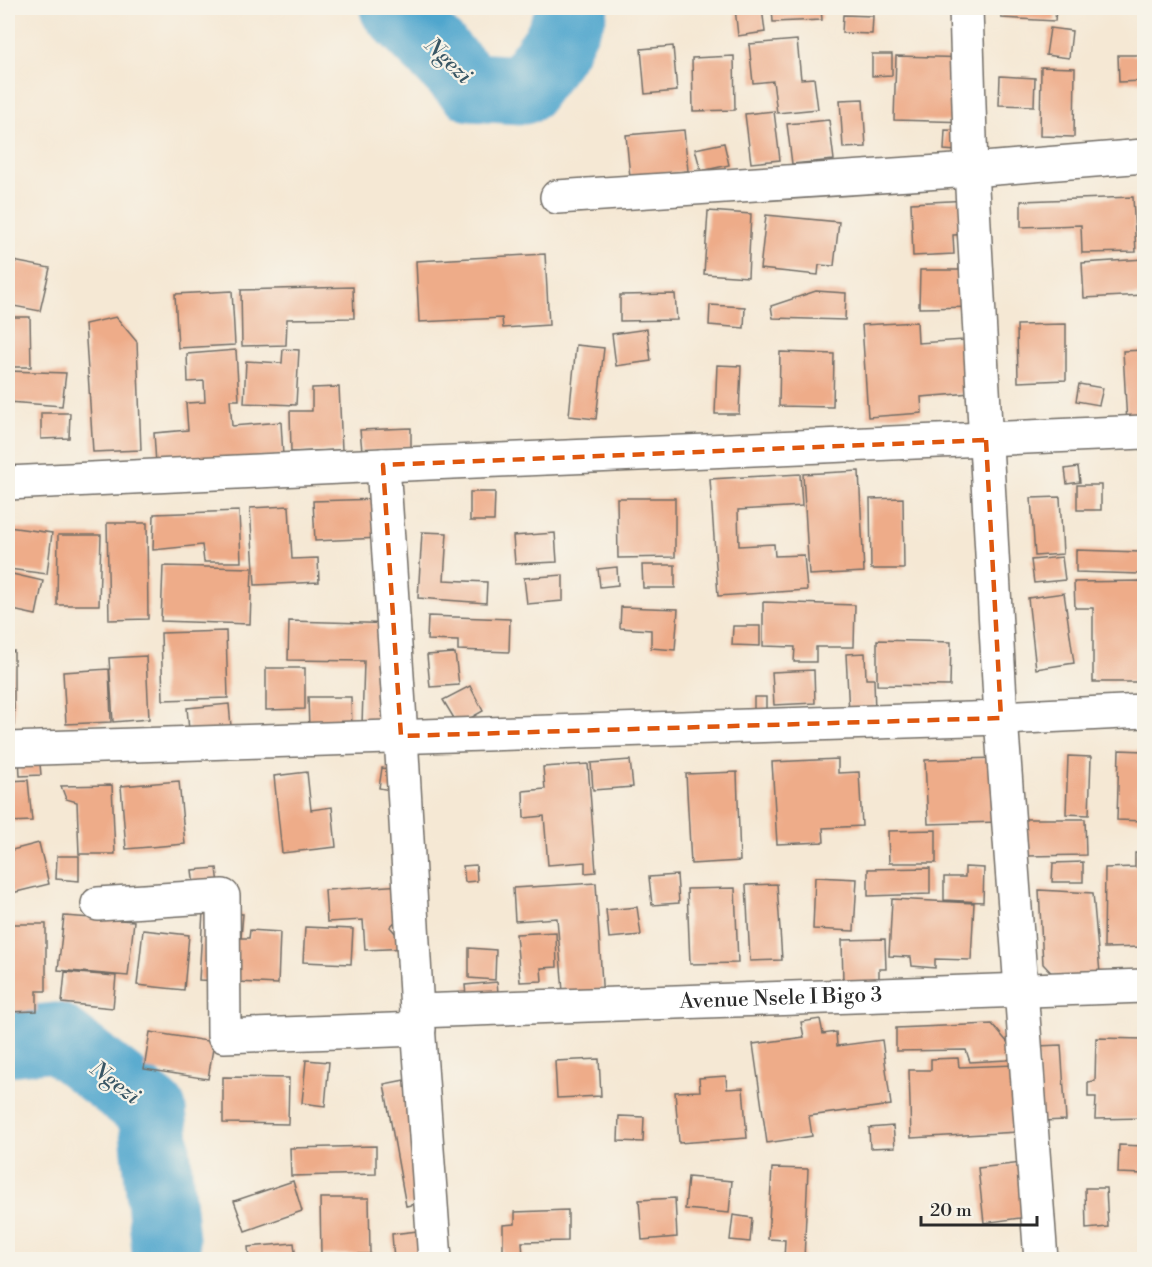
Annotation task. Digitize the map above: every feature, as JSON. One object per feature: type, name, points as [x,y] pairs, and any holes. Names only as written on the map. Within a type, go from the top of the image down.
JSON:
[{"type":"street","points":[[966,8],[972,170],[1001,718],[1041,1260]]},
{"type":"street","points":[[557,197],[972,170],[1144,156]]},
{"type":"street","points":[[8,483],[1144,432]]},
{"type":"street","points":[[383,465],[435,1260]]},
{"type":"street","points":[[8,749],[1001,718],[1144,711]]},
{"type":"street","name":"Avenue Nsele I Bigo 3","points":[[98,904],[223,896],[224,1036],[418,1020],[1144,986]]},
{"type":"highlighted area","points":[[986,440],[1001,718],[401,736],[383,465]]},
{"type":"building","points":[[735,8],[762,8],[765,32],[738,36]]},
{"type":"building","points":[[772,8],[821,8],[822,20],[773,22]]},
{"type":"building","points":[[1001,8],[1056,8],[1055,21],[1001,18]]},
{"type":"building","points":[[843,15],[873,16],[872,34],[842,33]]},
{"type":"building","points":[[1050,28],[1072,31],[1069,58],[1046,55]]},
{"type":"building","points":[[797,40],[801,79],[814,78],[818,109],[777,113],[773,81],[753,83],[749,44]]},
{"type":"building","points":[[673,46],[677,91],[645,94],[641,49]]},
{"type":"building","points":[[872,54],[892,54],[892,75],[872,76]]},
{"type":"building","points":[[1118,55],[1143,55],[1143,81],[1119,82]]},
{"type":"building","points":[[734,56],[735,110],[693,111],[692,58]]},
{"type":"building","points":[[896,56],[973,58],[971,122],[894,120]]},
{"type":"building","points":[[1041,67],[1075,68],[1074,137],[1040,136]]},
{"type":"building","points":[[1000,76],[1035,78],[1034,106],[999,105]]},
{"type":"building","points":[[863,99],[866,147],[843,148],[840,100]]},
{"type":"building","points":[[1140,108],[1144,108],[1144,137],[1139,137]]},
{"type":"building","points":[[774,111],[780,160],[751,163],[745,114]]},
{"type":"building","points":[[829,120],[834,160],[792,164],[787,124]]},
{"type":"building","points":[[684,130],[688,171],[630,177],[626,135]]},
{"type":"building","points":[[945,130],[970,131],[969,152],[944,150]]},
{"type":"building","points":[[724,143],[729,165],[701,171],[695,149]]},
{"type":"building","points":[[1133,197],[1136,252],[1082,253],[1081,225],[1021,227],[1021,201]]},
{"type":"building","points":[[969,200],[971,234],[953,235],[954,254],[913,256],[911,203]]},
{"type":"building","points":[[708,211],[751,214],[748,277],[704,274]]},
{"type":"building","points":[[766,215],[839,222],[834,266],[819,265],[818,275],[760,269]]},
{"type":"building","points":[[959,253],[979,253],[979,307],[919,308],[920,270],[959,270]]},
{"type":"building","points":[[545,254],[549,325],[503,328],[502,318],[419,322],[416,261]]},
{"type":"building","points":[[1144,259],[1144,295],[1084,298],[1082,263]]},
{"type":"building","points":[[8,260],[50,268],[40,311],[8,305]]},
{"type":"building","points":[[353,287],[354,318],[287,319],[286,345],[242,346],[241,290]]},
{"type":"building","points":[[232,291],[235,345],[178,348],[175,294]]},
{"type":"building","points":[[816,291],[846,293],[845,320],[773,318],[771,306]]},
{"type":"building","points":[[675,294],[677,320],[620,321],[620,295]]},
{"type":"building","points":[[710,305],[745,307],[744,328],[709,325]]},
{"type":"building","points":[[8,317],[30,317],[31,367],[8,367]]},
{"type":"building","points":[[116,317],[137,342],[141,450],[93,452],[85,324]]},
{"type":"building","points":[[917,322],[918,343],[980,339],[984,392],[921,397],[922,413],[868,417],[862,325]]},
{"type":"building","points":[[1066,324],[1066,380],[1018,382],[1017,325]]},
{"type":"building","points":[[647,329],[651,361],[616,366],[612,334]]},
{"type":"building","points":[[576,345],[604,348],[596,419],[569,416]]},
{"type":"building","points":[[283,349],[299,350],[296,405],[244,403],[246,361],[282,363]]},
{"type":"building","points":[[236,350],[239,400],[230,400],[232,426],[281,422],[283,456],[156,464],[154,433],[188,430],[186,403],[205,402],[204,381],[188,382],[187,354]]},
{"type":"building","points":[[1144,350],[1144,423],[1127,424],[1123,351]]},
{"type":"building","points":[[780,352],[834,354],[833,407],[779,406]]},
{"type":"building","points":[[717,365],[741,366],[739,414],[715,414]]},
{"type":"building","points":[[8,371],[66,373],[62,406],[8,402]]},
{"type":"building","points":[[1079,384],[1103,388],[1099,405],[1076,401]]},
{"type":"building","points":[[339,387],[342,450],[291,452],[290,411],[312,411],[312,388]]},
{"type":"building","points":[[41,413],[70,413],[69,438],[41,439]]},
{"type":"building","points":[[411,428],[411,450],[362,451],[360,430]]},
{"type":"building","points":[[1078,467],[1080,482],[1067,484],[1065,469]]},
{"type":"building","points":[[859,471],[864,572],[809,575],[803,474]]},
{"type":"building","points":[[800,474],[802,506],[738,510],[739,546],[774,544],[775,556],[804,555],[807,590],[718,596],[710,479]]},
{"type":"building","points":[[1077,485],[1101,485],[1101,510],[1077,510]]},
{"type":"building","points":[[470,492],[495,492],[494,521],[470,521]]},
{"type":"building","points":[[1060,497],[1063,554],[1035,556],[1031,498]]},
{"type":"building","points":[[617,498],[675,498],[675,557],[618,558]]},
{"type":"building","points":[[903,498],[904,569],[871,569],[870,499]]},
{"type":"building","points":[[378,499],[380,538],[315,541],[313,501]]},
{"type":"building","points":[[289,506],[292,559],[318,558],[319,582],[255,585],[250,508]]},
{"type":"building","points":[[239,511],[241,562],[204,562],[202,545],[153,550],[154,514]]},
{"type":"building","points":[[107,523],[147,523],[148,619],[109,620]]},
{"type":"building","points":[[8,527],[52,533],[47,574],[9,569]]},
{"type":"building","points":[[422,532],[447,533],[444,580],[487,582],[486,603],[418,598]]},
{"type":"building","points":[[555,533],[557,562],[515,564],[513,536]]},
{"type":"building","points":[[58,535],[101,535],[99,605],[57,605]]},
{"type":"building","points":[[1076,550],[1141,552],[1141,574],[1076,572]]},
{"type":"building","points":[[1062,557],[1065,580],[1034,583],[1031,560]]},
{"type":"building","points":[[642,565],[675,565],[675,588],[643,588]]},
{"type":"building","points":[[163,566],[252,568],[250,624],[161,621]]},
{"type":"building","points":[[617,567],[618,585],[600,587],[598,569]]},
{"type":"building","points":[[8,573],[43,581],[36,615],[8,609]]},
{"type":"building","points":[[563,575],[563,601],[527,604],[524,578]]},
{"type":"building","points":[[1144,581],[1144,682],[1093,682],[1093,608],[1075,608],[1074,582]]},
{"type":"building","points":[[1064,593],[1074,663],[1036,669],[1028,598]]},
{"type":"building","points":[[763,602],[855,605],[854,647],[816,647],[816,662],[794,662],[795,647],[763,646]]},
{"type":"building","points":[[621,607],[678,609],[675,650],[651,648],[651,630],[620,628]]},
{"type":"building","points":[[428,616],[510,619],[509,652],[458,650],[458,641],[427,640]]},
{"type":"building","points":[[289,621],[401,624],[399,726],[362,725],[364,661],[288,660]]},
{"type":"building","points":[[733,626],[760,626],[760,646],[732,645]]},
{"type":"building","points":[[226,631],[228,698],[163,700],[161,633]]},
{"type":"building","points":[[877,640],[951,642],[950,686],[877,685]]},
{"type":"building","points":[[14,651],[14,729],[8,729],[8,652]]},
{"type":"building","points":[[455,653],[459,685],[430,687],[427,655]]},
{"type":"building","points":[[865,653],[866,679],[874,679],[875,713],[849,714],[846,654]]},
{"type":"building","points":[[146,656],[149,719],[113,722],[109,658]]},
{"type":"building","points":[[266,668],[305,668],[305,709],[266,710]]},
{"type":"building","points":[[109,669],[111,722],[66,724],[63,672]]},
{"type":"building","points":[[814,670],[815,703],[774,705],[772,672]]},
{"type":"building","points":[[470,686],[483,711],[458,725],[443,700]]},
{"type":"building","points":[[308,697],[351,697],[352,729],[309,730]]},
{"type":"building","points":[[754,697],[766,697],[766,717],[754,717]]},
{"type":"building","points":[[229,704],[233,749],[191,753],[187,708]]},
{"type":"building","points":[[1119,750],[1144,751],[1144,821],[1117,820]]},
{"type":"building","points":[[39,754],[41,775],[20,776],[19,756]]},
{"type":"building","points":[[1068,756],[1091,757],[1089,815],[1066,814]]},
{"type":"building","points":[[996,758],[998,822],[928,824],[925,760]]},
{"type":"building","points":[[838,759],[838,773],[859,772],[862,826],[823,828],[824,842],[777,844],[772,762]]},
{"type":"building","points":[[630,760],[633,787],[593,790],[591,763]]},
{"type":"building","points":[[588,764],[596,872],[585,873],[585,862],[548,865],[544,816],[524,818],[523,791],[545,789],[543,767]]},
{"type":"building","points":[[382,768],[399,771],[395,791],[379,788]]},
{"type":"building","points":[[307,772],[311,810],[332,807],[336,847],[282,853],[274,776]]},
{"type":"building","points":[[737,772],[740,861],[691,864],[686,774]]},
{"type":"building","points":[[28,780],[32,821],[8,822],[8,781]]},
{"type":"building","points":[[179,781],[185,844],[126,849],[121,786]]},
{"type":"building","points":[[112,785],[115,854],[79,854],[77,802],[66,799],[61,786]]},
{"type":"building","points":[[1025,819],[1085,819],[1086,855],[1026,856]]},
{"type":"building","points":[[936,830],[936,863],[889,863],[888,831]]},
{"type":"building","points":[[39,843],[49,884],[8,894],[8,851]]},
{"type":"building","points":[[1135,853],[1144,853],[1144,947],[1104,948],[1105,868],[1135,867]]},
{"type":"building","points":[[57,856],[79,856],[79,881],[56,879]]},
{"type":"building","points":[[1083,862],[1083,882],[1052,882],[1053,863]]},
{"type":"building","points":[[476,865],[477,881],[465,882],[463,866]]},
{"type":"building","points":[[965,867],[984,868],[983,902],[944,900],[944,877],[965,877]]},
{"type":"building","points":[[217,868],[219,885],[194,887],[192,870]]},
{"type":"building","points":[[930,868],[930,894],[868,896],[868,869]]},
{"type":"building","points":[[677,875],[679,903],[652,905],[649,877]]},
{"type":"building","points":[[815,877],[857,879],[854,931],[813,929]]},
{"type":"building","points":[[596,883],[603,1001],[564,1004],[557,918],[515,921],[513,888]]},
{"type":"building","points":[[419,884],[406,910],[390,927],[408,948],[365,950],[363,920],[327,922],[325,890]]},
{"type":"building","points":[[777,884],[782,960],[750,961],[746,885]]},
{"type":"building","points":[[735,888],[738,963],[690,964],[687,889]]},
{"type":"building","points":[[1039,890],[1093,893],[1101,985],[1065,987],[1043,964]]},
{"type":"building","points":[[892,899],[974,903],[971,960],[935,959],[935,968],[912,966],[911,957],[889,956]]},
{"type":"building","points":[[637,907],[641,935],[609,938],[606,910]]},
{"type":"building","points":[[203,912],[243,914],[241,938],[249,938],[250,930],[280,932],[278,984],[199,980]]},
{"type":"building","points":[[64,916],[134,921],[128,976],[58,970]]},
{"type":"building","points":[[8,924],[46,924],[46,991],[37,991],[37,1011],[8,1012]]},
{"type":"building","points":[[305,927],[353,929],[351,964],[303,962]]},
{"type":"building","points":[[143,930],[189,935],[184,990],[137,985]]},
{"type":"building","points":[[556,932],[557,967],[541,968],[542,981],[520,982],[516,934]]},
{"type":"building","points":[[885,939],[886,969],[879,969],[879,983],[843,983],[842,940]]},
{"type":"building","points":[[469,948],[496,950],[495,980],[469,978]]},
{"type":"building","points":[[65,972],[116,976],[113,1008],[62,1003]]},
{"type":"building","points":[[497,982],[500,1014],[468,1017],[465,985]]},
{"type":"building","points":[[820,1019],[823,1034],[836,1032],[837,1046],[882,1040],[891,1105],[809,1116],[812,1136],[767,1143],[753,1044],[804,1037],[801,1022]]},
{"type":"building","points":[[992,1024],[1019,1056],[1007,1060],[970,1062],[966,1050],[896,1051],[896,1028]]},
{"type":"building","points":[[150,1032],[214,1042],[208,1079],[144,1069]]},
{"type":"building","points":[[1096,1038],[1144,1039],[1144,1118],[1095,1119],[1096,1097],[1088,1097],[1088,1082],[1095,1081]]},
{"type":"building","points":[[1061,1045],[1066,1120],[1041,1121],[1037,1046]]},
{"type":"building","points":[[958,1058],[959,1067],[1016,1065],[1018,1132],[911,1138],[909,1070],[931,1070],[931,1059]]},
{"type":"building","points":[[599,1059],[601,1096],[557,1098],[555,1061]]},
{"type":"building","points":[[306,1060],[329,1062],[325,1106],[302,1103]]},
{"type":"building","points":[[726,1076],[727,1089],[743,1088],[747,1138],[679,1143],[675,1092],[700,1091],[699,1078]]},
{"type":"building","points":[[223,1077],[289,1078],[288,1124],[223,1123]]},
{"type":"building","points":[[415,1078],[437,1200],[406,1206],[384,1084]]},
{"type":"building","points":[[619,1116],[644,1117],[643,1142],[618,1141]]},
{"type":"building","points":[[893,1126],[895,1147],[870,1148],[869,1128]]},
{"type":"building","points":[[1119,1145],[1144,1146],[1144,1174],[1118,1173]]},
{"type":"building","points":[[376,1146],[376,1174],[291,1176],[290,1148]]},
{"type":"building","points":[[1022,1163],[1027,1217],[984,1223],[978,1168]]},
{"type":"building","points":[[772,1168],[808,1169],[804,1260],[784,1260],[785,1240],[768,1239]]},
{"type":"building","points":[[688,1177],[732,1181],[729,1213],[685,1209]]},
{"type":"building","points":[[293,1181],[302,1211],[245,1231],[234,1201]]},
{"type":"building","points":[[1085,1188],[1106,1188],[1108,1227],[1086,1229]]},
{"type":"building","points":[[320,1198],[369,1198],[370,1254],[321,1255]]},
{"type":"building","points":[[675,1198],[677,1237],[642,1240],[639,1200]]},
{"type":"building","points":[[568,1210],[568,1241],[522,1242],[523,1257],[503,1258],[503,1225],[515,1224],[515,1212]]},
{"type":"building","points":[[733,1215],[752,1218],[750,1242],[730,1240]]},
{"type":"building","points":[[435,1229],[438,1260],[394,1260],[392,1234]]},
{"type":"building","points":[[294,1243],[296,1260],[249,1260],[248,1247]]},
{"type":"waterway","name":"Ngezi","points":[[394,8],[471,87],[523,90],[555,46],[574,8]]},
{"type":"waterway","name":"Ngezi","points":[[8,1042],[56,1037],[152,1111],[167,1260]]}]
